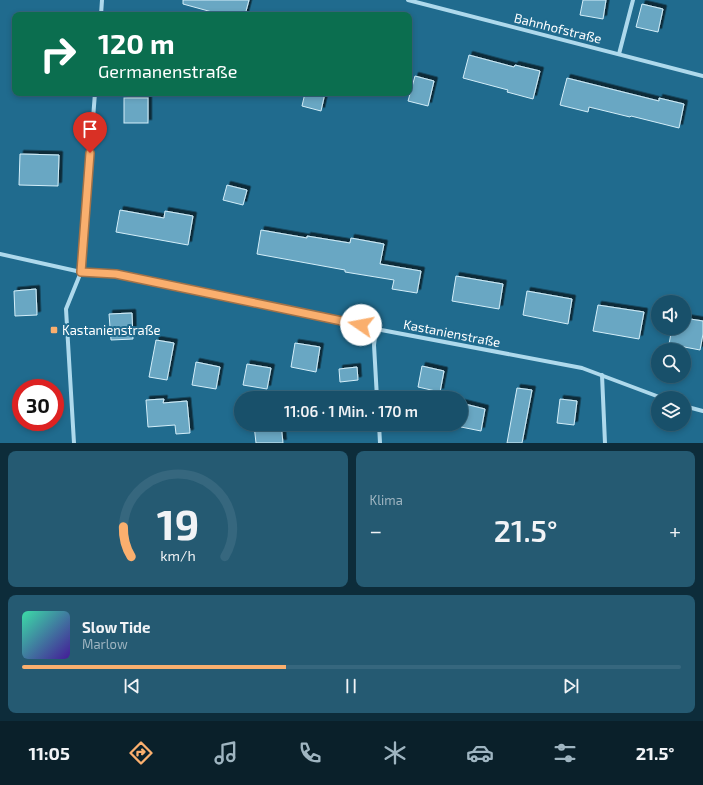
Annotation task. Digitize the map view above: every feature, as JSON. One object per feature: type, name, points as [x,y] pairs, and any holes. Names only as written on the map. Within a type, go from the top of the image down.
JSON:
[{"type":"street","points":[[101,12],[102,0]]},
{"type":"street","name":"Bahnhofstraße","points":[[408,0],[703,76]]},
{"type":"street","points":[[619,54],[633,0]]},
{"type":"street","points":[[74,443],[66,309],[81,272],[95,96]]},
{"type":"street","name":"Kastanienstraße","points":[[0,254],[81,272],[116,274],[376,328],[582,368],[651,394]]},
{"type":"street","points":[[376,328],[374,345],[377,391]]},
{"type":"street","points":[[602,375],[605,443]]},
{"type":"street","points":[[691,408],[703,411]]},
{"type":"street","points":[[379,431],[380,443]]},
{"type":"building","points":[[183,0],[249,0],[246,12],[212,12],[183,4]]},
{"type":"building","points":[[583,0],[606,0],[603,19],[580,15]]},
{"type":"building","points":[[642,4],[663,9],[658,32],[636,27]]},
{"type":"building","points":[[469,55],[514,67],[515,65],[540,71],[533,99],[507,92],[508,90],[463,78]]},
{"type":"building","points":[[415,76],[434,81],[428,106],[408,101],[409,96],[412,96],[412,87]]},
{"type":"building","points":[[567,78],[659,101],[659,98],[684,104],[679,128],[589,107],[588,112],[560,105]]},
{"type":"building","points":[[304,96],[324,96],[321,111],[302,106]]},
{"type":"building","points":[[124,98],[148,98],[148,123],[124,123]]},
{"type":"building","points":[[20,154],[59,155],[58,186],[19,185]]},
{"type":"building","points":[[227,185],[247,190],[243,205],[223,200]]},
{"type":"building","points":[[120,210],[164,218],[165,211],[193,216],[188,245],[116,232]]},
{"type":"building","points":[[261,230],[307,238],[307,236],[350,243],[351,238],[384,244],[380,264],[421,271],[417,293],[392,289],[394,280],[345,272],[345,270],[257,254]]},
{"type":"building","points":[[456,276],[503,284],[499,309],[452,301]]},
{"type":"building","points":[[36,289],[37,315],[15,316],[14,291]]},
{"type":"building","points":[[527,291],[572,299],[568,324],[523,315]]},
{"type":"building","points":[[598,305],[644,312],[639,339],[593,331]]},
{"type":"building","points":[[132,313],[133,339],[111,340],[109,314]]},
{"type":"building","points":[[691,319],[703,321],[703,334],[700,350],[691,348],[691,343],[669,343],[671,335],[691,335]]},
{"type":"building","points":[[156,340],[174,343],[167,380],[149,377]]},
{"type":"building","points":[[295,343],[320,347],[316,372],[291,367]]},
{"type":"building","points":[[196,362],[220,367],[216,389],[192,385]]},
{"type":"building","points":[[247,364],[271,368],[267,389],[243,385]]},
{"type":"building","points":[[422,366],[444,371],[440,391],[418,387]]},
{"type":"building","points":[[357,367],[358,380],[340,382],[339,369]]},
{"type":"building","points":[[517,388],[532,390],[522,443],[507,443]]},
{"type":"building","points":[[164,399],[163,403],[187,401],[190,433],[176,434],[175,425],[148,427],[146,400]]},
{"type":"building","points":[[560,399],[577,401],[574,425],[557,423]]},
{"type":"building","points":[[468,405],[485,409],[481,431],[468,428]]},
{"type":"building","points":[[255,431],[282,431],[283,443],[256,443]]},
{"type":"place","name":"Kastanienstraße","points":[[54,330]]},
{"type":"route","points":[[90,153],[81,272],[116,274],[361,325]]}]
